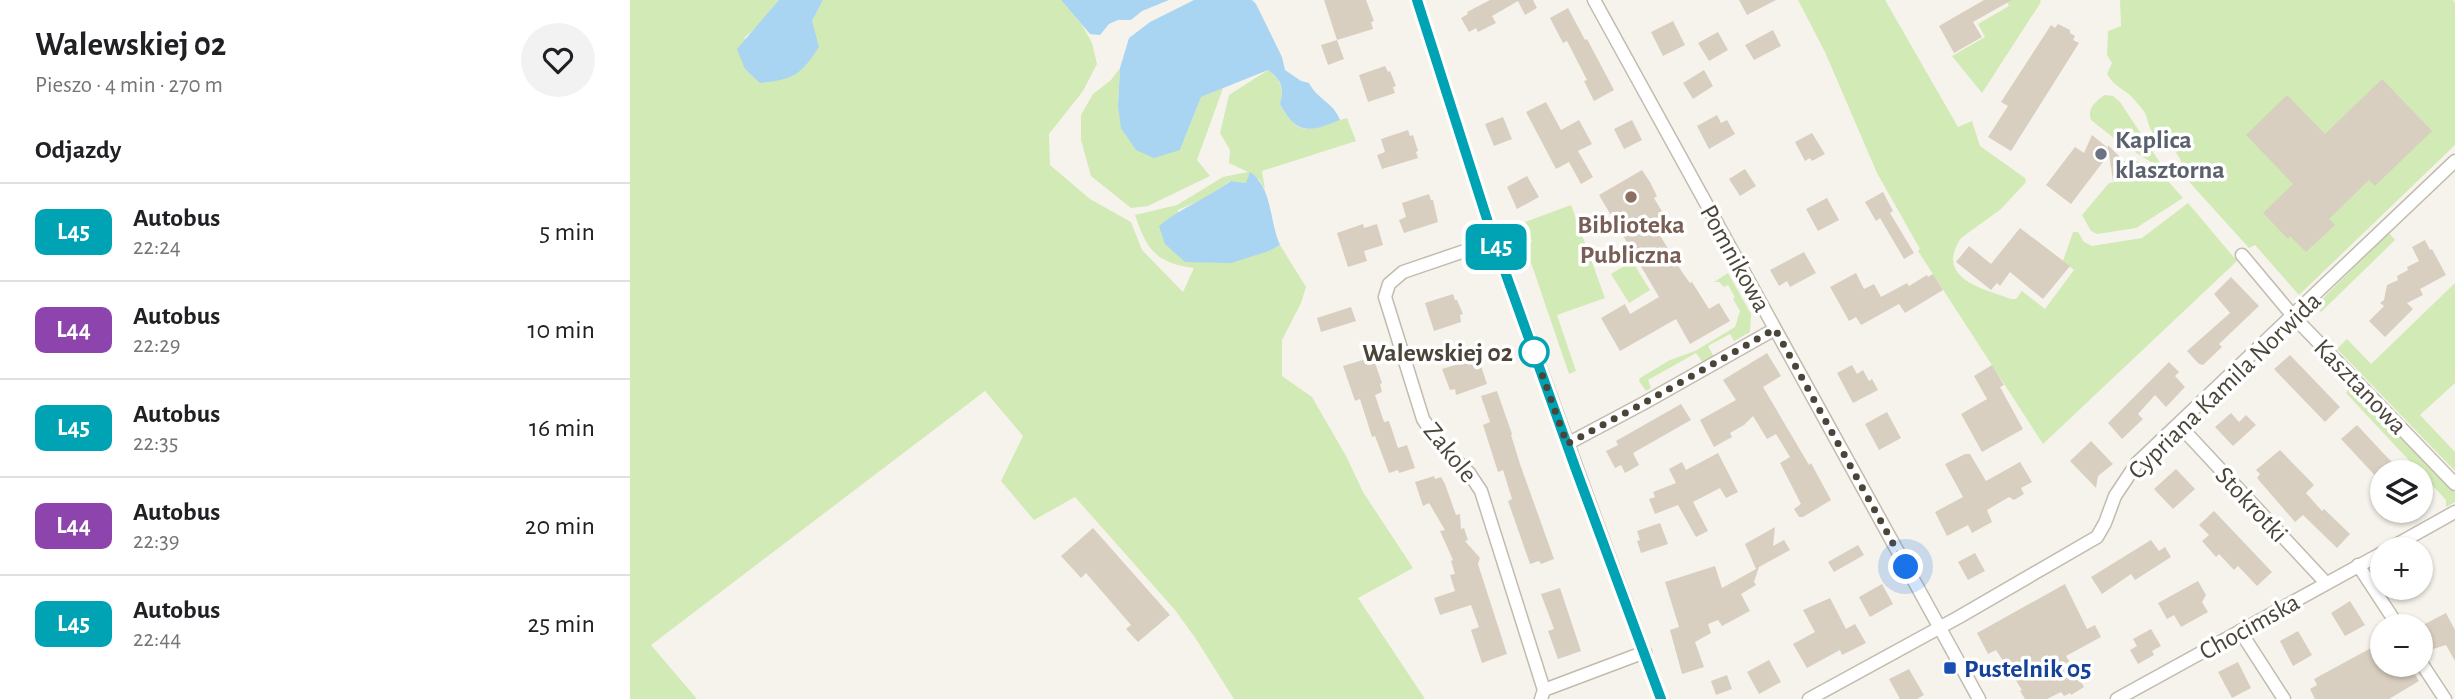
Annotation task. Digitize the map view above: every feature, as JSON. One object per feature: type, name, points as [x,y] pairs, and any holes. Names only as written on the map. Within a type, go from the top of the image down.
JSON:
[{"type":"street","points":[[1417,0],[1494,241],[1661,699]]},
{"type":"street","name":"Pomnikowa","points":[[1594,0],[1979,699]]},
{"type":"street","name":"Cypriana Kamila Norwida","points":[[1809,699],[2097,537],[2123,481],[2137,463],[2455,161]]},
{"type":"street","name":"Zakole","points":[[1494,241],[1403,272],[1389,284],[1385,297],[1423,419],[1441,446],[1469,473],[1481,491],[1542,694]]},
{"type":"street","name":"Kasztanowa","points":[[2242,255],[2293,316],[2455,484]]},
{"type":"street","points":[[1567,444],[1775,329]]},
{"type":"street","name":"Stokrotki","points":[[2179,425],[2326,583]]},
{"type":"street","points":[[2410,537],[2455,512]]},
{"type":"street","name":"Chocimska","points":[[2117,699],[2370,558]]},
{"type":"street","points":[[2358,565],[2390,614]]},
{"type":"street","points":[[2240,631],[2284,699]]},
{"type":"street","points":[[1542,694],[1645,653]]},
{"type":"street","points":[[2431,677],[2445,699]]},
{"type":"green space","points":[[630,0],[779,0],[759,25],[743,39],[812,21],[823,0],[1061,0],[1082,25],[1092,43],[1097,64],[1083,91],[1049,134],[1050,165],[1090,199],[1131,222],[1142,250],[1183,292],[1194,268],[1170,263],[1155,253],[1144,237],[1135,215],[1177,205],[1223,177],[1248,172],[1229,163],[1230,150],[1220,133],[1229,95],[1268,70],[1279,81],[1282,93],[1280,104],[1295,124],[1309,129],[1347,118],[1356,141],[1262,171],[1265,190],[1259,179],[1246,183],[1230,181],[1208,197],[1178,210],[1185,262],[1269,251],[1280,245],[1306,287],[1282,340],[1282,376],[1312,397],[1363,492],[1413,568],[1358,598],[1425,699],[1234,699],[1175,610],[1075,497],[1034,520],[1001,481],[1023,436],[985,391],[651,645],[697,699],[630,699]]},
{"type":"green space","points":[[1798,0],[1885,0],[1958,127],[1972,121],[1980,146],[2025,178],[2026,182],[2001,209],[1961,238],[1954,252],[1953,263],[1965,280],[2011,299],[2016,299],[2022,291],[2045,309],[2074,270],[2063,261],[2073,232],[2078,232],[2084,242],[2092,246],[2142,238],[2188,203],[2237,261],[2043,444],[1918,251],[1920,249],[1877,173],[1825,52]]},
{"type":"green space","points":[[2006,0],[2041,2],[1982,93],[1952,56],[1985,37],[1978,24],[2009,6]]},
{"type":"green space","points":[[2120,0],[2453,0],[2455,145],[2299,295],[2255,245],[2249,248],[2182,174],[2181,161],[2177,154],[2153,133],[2142,109],[2107,74],[2112,63],[2107,55],[2108,31],[2121,26]]},
{"type":"green space","points":[[1120,68],[1118,106],[1180,150],[1201,97],[1223,88],[1197,160],[1210,176],[1148,206],[1131,208],[1091,176],[1081,140],[1081,115],[1093,94],[1111,80]]},
{"type":"green space","points":[[2105,95],[2113,96],[2120,102],[2162,169],[2119,142],[2091,120],[2090,112],[2093,106]]},
{"type":"green space","points":[[2130,157],[2167,180],[2183,198],[2136,228],[2097,234],[2091,231],[2082,215],[2109,183],[2127,176],[2131,168]]},
{"type":"green space","points":[[1571,205],[1605,298],[1557,315],[1576,371],[1569,374],[1525,245],[1532,242],[1525,222]]},
{"type":"green space","points":[[2389,233],[2395,240],[2321,312],[2314,307]]},
{"type":"green space","points":[[1632,261],[1650,290],[1629,303],[1611,274]]},
{"type":"green space","points":[[1728,273],[1751,314],[1750,332],[1734,341],[1730,334],[1708,346],[1714,357],[1703,363],[1696,353],[1648,380],[1651,388],[1646,391],[1639,381],[1640,378],[1670,360],[1695,351],[1735,327],[1740,311],[1733,299],[1735,297],[1728,285],[1724,287],[1719,282],[1714,282]]},
{"type":"green space","points":[[2455,283],[2455,383],[2420,415],[2455,452],[2455,471],[2337,349],[2347,339],[2371,364]]},
{"type":"green space","points":[[2352,385],[2424,460],[2409,460],[2346,393]]},
{"type":"green space","points":[[2433,470],[2455,493],[2455,502],[2446,507],[2446,500],[2433,486]]},
{"type":"water","points":[[779,0],[823,0],[812,21],[819,47],[807,64],[795,74],[781,80],[760,83],[745,69],[737,49]]},
{"type":"water","points":[[1061,0],[1169,0],[1142,11],[1131,20],[1118,20],[1109,24],[1100,35],[1090,34]]},
{"type":"water","points":[[1194,0],[1252,0],[1282,57],[1285,70],[1309,83],[1334,109],[1340,120],[1312,129],[1292,122],[1280,104],[1281,85],[1268,70],[1201,97],[1180,150],[1154,158],[1136,150],[1121,128],[1118,106],[1120,68],[1129,38],[1150,22]]},
{"type":"water","points":[[1250,172],[1267,196],[1280,245],[1231,263],[1185,262],[1165,244],[1159,226],[1231,181],[1246,183]]},
{"type":"building","points":[[1324,0],[1366,0],[1374,21],[1371,22],[1373,29],[1337,40]]},
{"type":"building","points":[[1490,0],[1533,0],[1537,8],[1525,15],[1518,1],[1492,16],[1496,23],[1478,32],[1476,28],[1469,32],[1461,18]]},
{"type":"building","points":[[1739,0],[1776,0],[1747,15]]},
{"type":"building","points":[[1984,0],[2012,0],[1973,22],[1982,37],[1954,53],[1939,26]]},
{"type":"building","points":[[1568,8],[1614,90],[1594,101],[1584,81],[1587,80],[1567,41],[1563,43],[1550,18]]},
{"type":"building","points":[[1673,21],[1685,45],[1663,56],[1651,32]]},
{"type":"building","points":[[2058,24],[2070,30],[2075,36],[2073,40],[2079,43],[2011,151],[1988,137],[2008,106],[2001,102],[2051,25],[2055,28]]},
{"type":"building","points":[[1773,30],[1781,46],[1754,60],[1745,45]]},
{"type":"building","points":[[1718,32],[1728,50],[1709,61],[1698,43]]},
{"type":"building","points":[[1337,40],[1344,59],[1328,65],[1321,45]]},
{"type":"building","points":[[1385,66],[1396,86],[1393,87],[1395,93],[1368,102],[1359,75]]},
{"type":"building","points":[[1704,70],[1713,86],[1693,99],[1683,83]]},
{"type":"building","points":[[2382,79],[2432,131],[2375,186],[2369,180],[2329,219],[2335,225],[2306,252],[2290,236],[2288,239],[2263,213],[2293,184],[2246,135],[2287,95],[2325,134]]},
{"type":"building","points":[[1546,102],[1561,130],[1579,120],[1592,144],[1578,151],[1593,177],[1581,184],[1569,162],[1556,169],[1526,112]]},
{"type":"building","points":[[1717,115],[1721,123],[1727,120],[1735,134],[1709,149],[1697,126]]},
{"type":"building","points":[[1503,117],[1512,139],[1494,146],[1485,124]]},
{"type":"building","points":[[1632,120],[1642,140],[1624,149],[1614,129]]},
{"type":"building","points":[[1408,130],[1410,136],[1413,135],[1418,158],[1382,169],[1377,155],[1385,152],[1381,139]]},
{"type":"building","points":[[1812,133],[1825,154],[1812,161],[1810,158],[1805,161],[1795,142]]},
{"type":"building","points":[[2092,135],[2108,148],[2108,145],[2125,162],[2124,167],[2113,181],[2109,154],[2071,204],[2046,185],[2075,147],[2084,153]]},
{"type":"building","points":[[1745,169],[1756,186],[1740,196],[1729,179]]},
{"type":"building","points":[[1642,170],[1667,220],[1655,227],[1682,272],[1690,283],[1692,282],[1709,309],[1719,303],[1730,321],[1690,344],[1676,319],[1620,351],[1601,318],[1625,304],[1630,314],[1659,297],[1599,195]]},
{"type":"building","points":[[1527,176],[1539,197],[1517,209],[1507,187]]},
{"type":"building","points":[[1883,192],[1893,211],[1890,213],[1914,253],[1904,259],[1880,218],[1876,221],[1865,202]]},
{"type":"building","points":[[1429,194],[1438,222],[1404,233],[1399,220],[1406,217],[1402,203]]},
{"type":"building","points":[[1827,198],[1839,220],[1818,231],[1806,209]]},
{"type":"building","points":[[1363,224],[1364,228],[1377,224],[1383,245],[1364,251],[1367,261],[1348,267],[1337,233]]},
{"type":"building","points":[[2020,228],[2070,266],[2043,299],[2010,272],[2000,286],[1997,283],[1991,290],[1956,262],[1969,246],[1991,264]]},
{"type":"building","points":[[2425,240],[2446,275],[2420,289],[2423,295],[2407,303],[2413,309],[2385,337],[2369,321],[2384,306],[2380,303],[2384,300],[2387,285],[2398,280],[2397,276],[2419,261],[2412,247]]},
{"type":"building","points":[[1804,252],[1816,273],[1790,287],[1787,281],[1779,286],[1770,270]]},
{"type":"building","points":[[1856,273],[1864,289],[1874,284],[1881,297],[1907,283],[1909,286],[1933,274],[1943,290],[1905,313],[1899,304],[1861,325],[1856,317],[1849,321],[1830,287]]},
{"type":"building","points":[[2231,277],[2259,306],[2219,344],[2222,347],[2203,365],[2199,364],[2187,351],[2230,313],[2214,294]]},
{"type":"building","points":[[1453,294],[1463,314],[1460,315],[1461,322],[1434,331],[1425,303]]},
{"type":"building","points":[[1351,307],[1356,321],[1321,332],[1317,318]]},
{"type":"building","points":[[1767,353],[1781,376],[1763,387],[1831,500],[1803,517],[1799,517],[1794,509],[1801,504],[1780,463],[1790,457],[1776,434],[1767,439],[1753,416],[1730,433],[1732,437],[1714,447],[1700,420],[1736,400],[1723,380]]},
{"type":"building","points":[[2290,355],[2340,407],[2325,422],[2274,369]]},
{"type":"building","points":[[1366,359],[1368,365],[1375,363],[1382,383],[1382,392],[1375,395],[1384,422],[1389,421],[1398,448],[1407,445],[1415,468],[1389,473],[1375,436],[1372,437],[1360,399],[1355,401],[1343,366]]},
{"type":"building","points":[[1479,360],[1487,384],[1456,395],[1455,389],[1450,390],[1442,369]]},
{"type":"building","points":[[2169,362],[2179,372],[2175,376],[2185,387],[2166,407],[2155,395],[2138,414],[2143,419],[2122,439],[2108,423]]},
{"type":"building","points":[[1852,365],[1857,374],[1863,370],[1878,390],[1853,403],[1837,373]]},
{"type":"building","points":[[1992,365],[2004,385],[2000,387],[2023,429],[1982,452],[1961,414],[1987,399],[1974,376]]},
{"type":"building","points":[[1497,391],[1554,559],[1541,564],[1539,561],[1530,564],[1508,501],[1512,499],[1503,470],[1498,472],[1483,425],[1490,422],[1481,396]]},
{"type":"building","points":[[1681,404],[1691,420],[1633,453],[1639,465],[1625,473],[1621,465],[1615,468],[1606,451],[1618,445],[1616,441]]},
{"type":"building","points":[[1887,412],[1901,438],[1879,450],[1865,424]]},
{"type":"building","points":[[2231,413],[2239,422],[2246,415],[2256,425],[2233,446],[2215,427]]},
{"type":"building","points":[[2357,425],[2390,460],[2370,460],[2370,470],[2341,439]]},
{"type":"building","points":[[2091,441],[2113,464],[2098,476],[2096,488],[2070,461]]},
{"type":"building","points":[[2280,450],[2314,485],[2306,493],[2322,511],[2324,509],[2350,534],[2337,548],[2303,515],[2295,522],[2257,478],[2260,474],[2256,470]]},
{"type":"building","points":[[1718,453],[1738,492],[1726,498],[1720,488],[1693,502],[1708,531],[1696,537],[1678,505],[1655,514],[1649,499],[1655,497],[1653,492],[1676,483],[1669,469],[1682,462],[1686,470]]},
{"type":"building","points":[[1970,454],[1986,481],[2020,462],[2032,482],[2021,488],[2024,494],[2014,500],[2009,497],[1987,510],[1992,522],[1972,533],[1968,525],[1947,536],[1935,512],[1963,497],[1945,464]]},
{"type":"building","points":[[2176,469],[2195,489],[2173,509],[2154,489]]},
{"type":"building","points":[[1434,476],[1435,479],[1441,477],[1445,484],[1456,515],[1460,514],[1461,529],[1464,528],[1468,540],[1465,541],[1480,558],[1478,564],[1507,654],[1482,663],[1471,630],[1479,627],[1471,605],[1440,615],[1434,598],[1455,591],[1450,575],[1455,574],[1451,561],[1453,560],[1440,531],[1445,530],[1429,503],[1423,506],[1415,482]]},
{"type":"building","points":[[2214,511],[2272,572],[2257,586],[2238,566],[2234,570],[2219,554],[2216,557],[2202,541],[2209,535],[2199,525]]},
{"type":"building","points":[[1660,523],[1668,544],[1641,553],[1637,531]]},
{"type":"building","points":[[1775,527],[1773,546],[1784,540],[1790,550],[1759,567],[1754,582],[1756,585],[1741,594],[1750,611],[1722,626],[1718,620],[1708,624],[1711,633],[1695,642],[1704,667],[1682,674],[1670,630],[1679,627],[1665,582],[1715,566],[1722,588],[1756,569],[1745,544]]},
{"type":"building","points":[[1093,528],[1170,615],[1138,642],[1126,629],[1131,625],[1086,573],[1081,578],[1061,556]]},
{"type":"building","points":[[2151,540],[2159,551],[2165,547],[2171,557],[2135,580],[2131,574],[2102,594],[2091,577]]},
{"type":"building","points":[[1858,545],[1864,555],[1834,572],[1828,562]]},
{"type":"building","points":[[1975,553],[1985,571],[1968,580],[1958,562]]},
{"type":"building","points":[[2198,581],[2206,595],[2202,602],[2208,612],[2181,627],[2174,615],[2167,619],[2158,603]]},
{"type":"building","points":[[1882,584],[1893,604],[1870,617],[1859,597]]},
{"type":"building","points":[[2065,584],[2087,629],[2095,625],[2101,637],[2066,656],[2084,687],[2071,695],[2070,693],[2064,696],[2061,692],[2047,699],[2025,699],[1996,650],[1988,654],[1977,633]]},
{"type":"building","points":[[1560,588],[1581,651],[1558,659],[1548,631],[1554,629],[1541,594]]},
{"type":"building","points":[[1830,598],[1846,629],[1855,624],[1866,643],[1842,655],[1840,650],[1807,668],[1793,644],[1815,632],[1803,610]]},
{"type":"building","points":[[2350,601],[2365,625],[2345,636],[2331,613]]},
{"type":"building","points":[[2446,613],[2455,630],[2455,661],[2446,645],[2433,649],[2433,620]]},
{"type":"building","points":[[2151,629],[2161,646],[2152,651],[2154,655],[2138,664],[2130,650],[2137,646],[2133,639]]},
{"type":"building","points":[[2298,631],[2312,655],[2293,666],[2280,641]]},
{"type":"building","points":[[2370,649],[2370,677],[2416,677],[2419,681],[2389,699],[2315,699],[2310,689],[2317,685],[2314,679]]},
{"type":"building","points":[[1769,660],[1781,682],[1759,694],[1747,672]]},
{"type":"building","points":[[2238,662],[2251,688],[2232,698],[2218,672]]},
{"type":"building","points":[[1909,669],[1924,695],[1917,699],[1900,699],[1889,679]]},
{"type":"building","points":[[1727,675],[1732,689],[1716,695],[1711,681]]},
{"type":"bus line","name":"L45","points":[[1417,0],[1494,241],[1661,699]]},
{"type":"place","name":"Kaplica klasztorna","points":[[2101,154]]},
{"type":"place","name":"Biblioteka Publiczna","points":[[1631,197]]},
{"type":"place","name":"Walewskiej 02","points":[[1534,352]]},
{"type":"place","name":"Pustelnik 05","points":[[1950,668]]},
{"type":"route","points":[[1534,352],[1567,444],[1775,329],[1906,567]]}]
